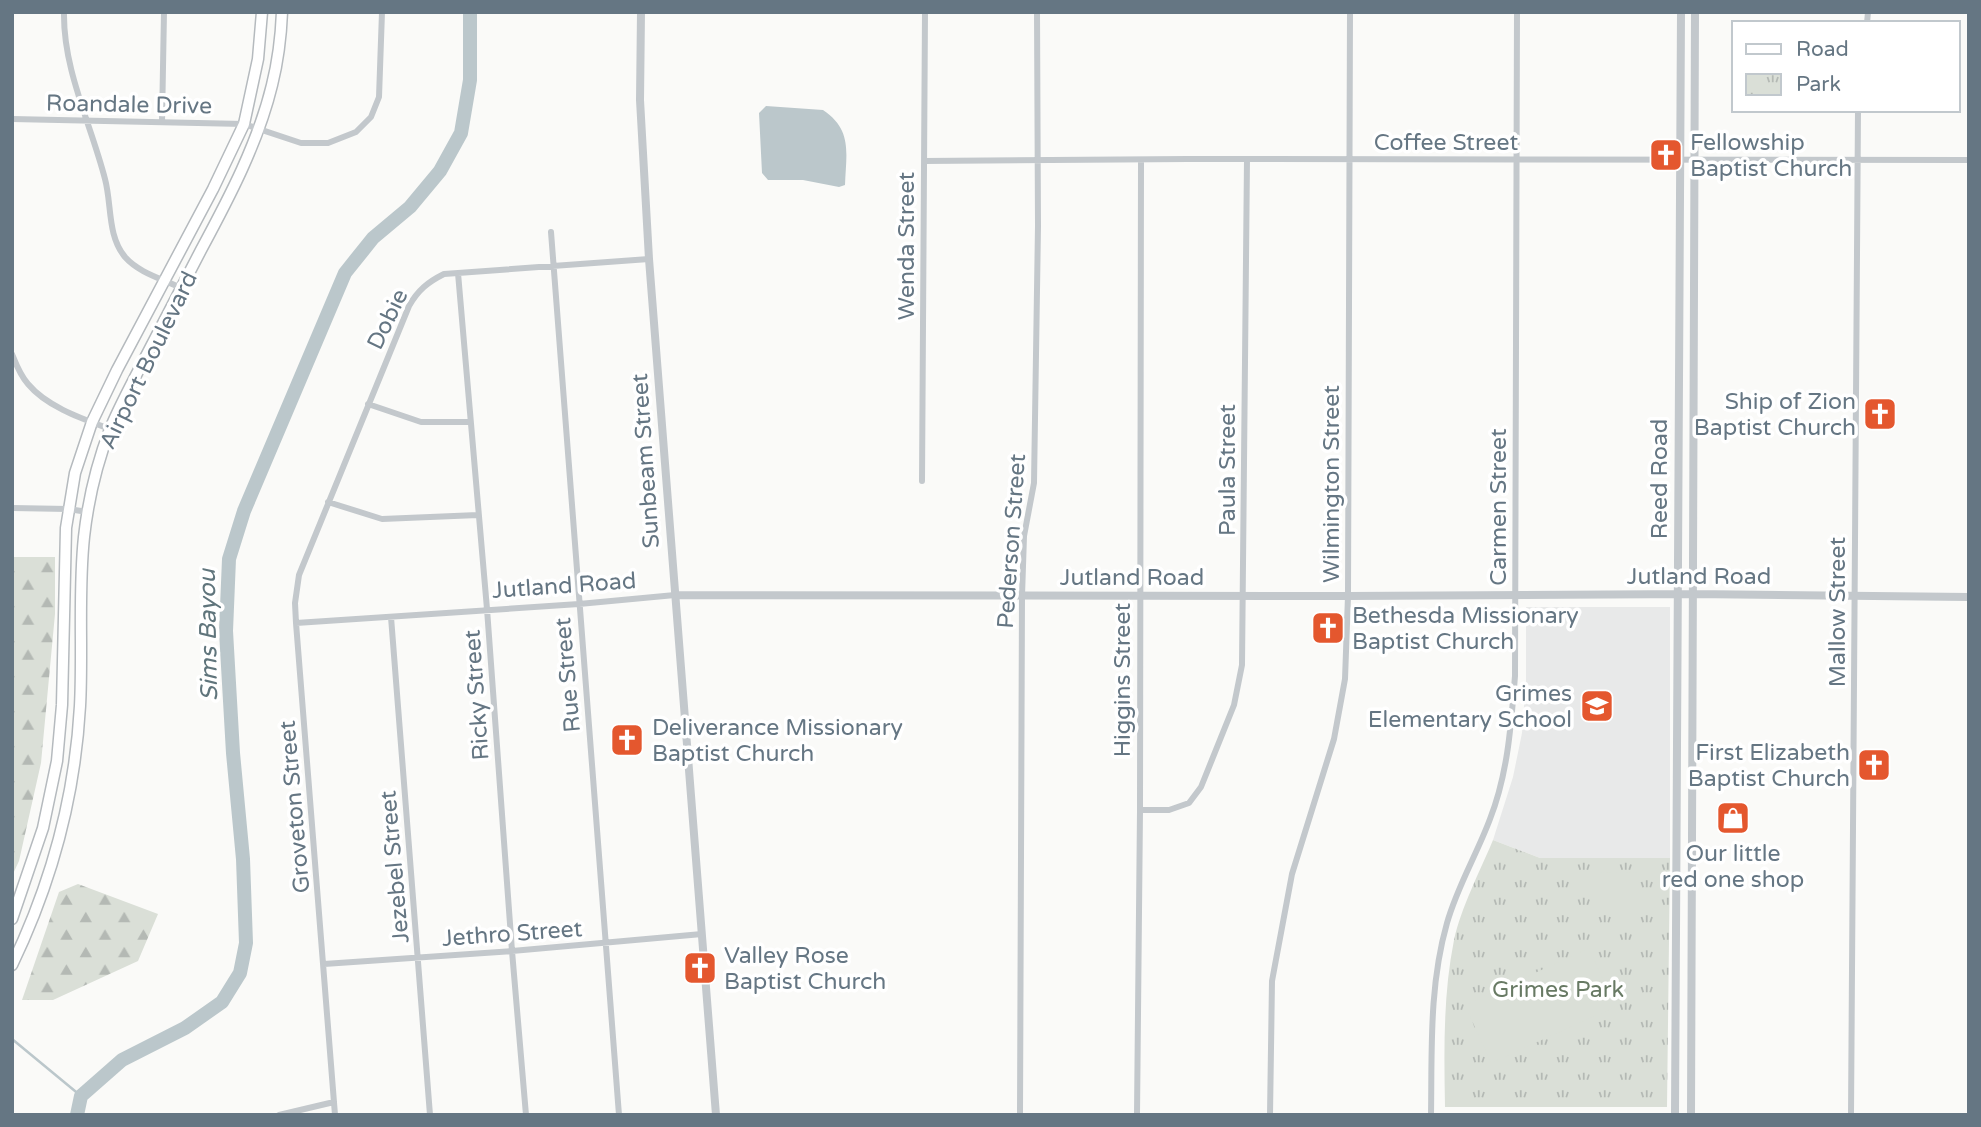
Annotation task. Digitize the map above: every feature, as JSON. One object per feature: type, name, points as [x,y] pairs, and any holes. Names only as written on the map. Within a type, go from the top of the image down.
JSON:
[{"type":"main road","name":"Airport Boulevard","points":[[12,919],[43,828],[57,761],[62,705],[66,528],[75,473],[92,422],[117,370],[213,189],[244,124],[258,59],[262,12]]},
{"type":"main road","name":"Airport Boulevard","points":[[12,965],[27,933],[49,872],[63,825],[75,763],[80,706],[83,565],[92,490],[110,429],[230,197],[259,129],[278,61],[282,12]]},
{"type":"main road","points":[[62,705],[80,706]]},
{"type":"main road","points":[[32,866],[49,872]]},
{"type":"street","points":[[64,12],[69,58],[106,180],[114,237],[124,255],[136,267],[181,288]]},
{"type":"street","points":[[162,122],[164,12]]},
{"type":"street","name":"Roandale Drive","points":[[12,119],[244,124],[301,143],[328,143],[356,132],[371,117],[379,97],[382,12]]},
{"type":"street","name":"Sunbeam Street","points":[[641,12],[640,100],[649,259],[716,1115]]},
{"type":"street","name":"Wenda Street","points":[[922,481],[925,12]]},
{"type":"street","name":"Pederson Street","points":[[1020,1115],[1021,596],[1024,536],[1034,483],[1038,226],[1037,12]]},
{"type":"street","name":"Wilmington Street","points":[[1270,1115],[1272,981],[1292,874],[1334,739],[1345,679],[1348,596],[1350,12]]},
{"type":"street","name":"Carmen Street","points":[[1431,1115],[1432,1016],[1439,956],[1447,921],[1490,819],[1505,768],[1515,676],[1517,12]]},
{"type":"street","name":"Reed Road","points":[[1675,1115],[1681,12]]},
{"type":"street","name":"Reed Road","points":[[1691,1115],[1695,12]]},
{"type":"street","name":"Mallow Street","points":[[1851,1115],[1858,112]]},
{"type":"street","name":"Paula Street","points":[[1140,810],[1169,810],[1189,803],[1201,787],[1234,705],[1242,665],[1247,159]]},
{"type":"street","name":"Higgins Street","points":[[1138,1115],[1141,160]]},
{"type":"street","name":"Coffee Street","points":[[924,161],[1969,160]]},
{"type":"street","name":"Rue Street","points":[[551,232],[619,1115]]},
{"type":"street","name":"Dobie","points":[[328,502],[409,306],[416,292],[428,282],[444,274],[649,259]]},
{"type":"street","name":"Ricky Street","points":[[458,273],[526,1115]]},
{"type":"street","points":[[1679,325],[1694,326]]},
{"type":"street","points":[[12,354],[26,382],[37,394],[110,429]]},
{"type":"street","points":[[368,404],[421,422],[470,422]]},
{"type":"street","points":[[1678,467],[1693,467]]},
{"type":"street","points":[[328,502],[382,519],[478,515]]},
{"type":"street","name":"Groveton Street","points":[[328,502],[299,575],[296,623],[335,1115]]},
{"type":"street","points":[[12,508],[88,512]]},
{"type":"street","name":"Jutland Road","points":[[296,623],[675,595],[1140,597],[1693,594],[1969,597]]},
{"type":"street","name":"Jezebel Street","points":[[391,617],[430,1115]]},
{"type":"street","points":[[1678,732],[1692,731]]},
{"type":"street","points":[[1677,837],[1691,838]]},
{"type":"street","name":"Jethro Street","points":[[324,964],[702,934]]},
{"type":"street","points":[[1677,989],[1690,990]]},
{"type":"street","points":[[279,1115],[334,1102]]},
{"type":"shaded area","points":[[766,106],[823,110],[833,118],[846,143],[845,185],[839,187],[803,180],[768,180],[762,173],[759,113]]},
{"type":"shaded area","name":"Grimes Elementary School","points":[[1526,607],[1670,607],[1670,858],[1540,858],[1493,840],[1513,777],[1522,733],[1526,680]]},
{"type":"green space","points":[[12,557],[55,557],[55,614],[41,763],[19,861],[12,876]]},
{"type":"green space","name":"Grimes Park","points":[[1493,840],[1540,858],[1670,858],[1667,1107],[1445,1107],[1446,1002],[1450,961],[1466,902]]},
{"type":"green space","points":[[1597,872],[1640,873],[1640,912],[1597,912]]},
{"type":"green space","points":[[78,884],[158,914],[138,961],[53,1000],[22,1000],[59,892]]},
{"type":"green space","points":[[1589,948],[1615,1007],[1491,1063],[1465,1005]]},
{"type":"waterway","name":"Sims Bayou","points":[[77,1115],[81,1096],[122,1060],[185,1028],[222,1002],[240,973],[246,943],[243,859],[226,631],[229,559],[244,511],[345,273],[373,238],[410,207],[440,171],[461,133],[470,80],[470,12]]},
{"type":"waterway","points":[[12,1039],[81,1096]]},
{"type":"place","name":"Fellowship Baptist Church","points":[[1666,155]]},
{"type":"place","name":"Ship of Zion Baptist Church","points":[[1880,414]]},
{"type":"place","name":"Bethesda Missionary Baptist Church","points":[[1328,628]]},
{"type":"place","name":"Grimes Elementary School","points":[[1597,706]]},
{"type":"place","name":"Deliverance Missionary Baptist Church","points":[[627,740]]},
{"type":"place","name":"First Elizabeth Baptist Church","points":[[1874,765]]},
{"type":"place","name":"Our little red one shop","points":[[1733,818]]},
{"type":"place","name":"Valley Rose Baptist Church","points":[[700,968]]}]
